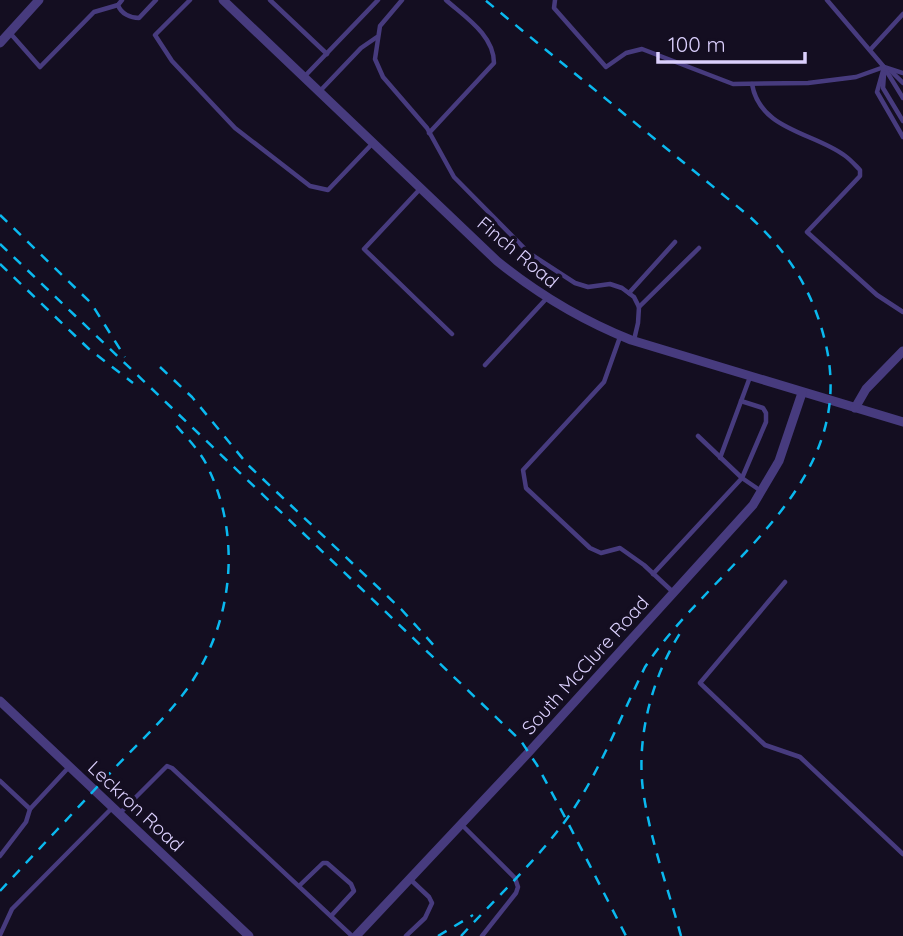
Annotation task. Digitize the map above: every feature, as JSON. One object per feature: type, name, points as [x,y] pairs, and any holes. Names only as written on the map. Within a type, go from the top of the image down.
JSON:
[{"type":"street","points":[[0,43],[40,0]]},
{"type":"street","name":"Finch Road","points":[[223,0],[497,261],[547,299],[576,316],[634,341],[903,422]]},
{"type":"street","points":[[855,408],[866,389],[903,351]]},
{"type":"street","name":"South McClure Road","points":[[354,936],[461,825],[743,517],[779,461],[802,393]]},
{"type":"street","name":"Leckron Road","points":[[0,701],[249,936]]},
{"type":"lane","points":[[9,32],[40,67],[94,12],[118,5],[122,0]]},
{"type":"lane","points":[[118,5],[120,10],[132,18],[139,18],[156,0]]},
{"type":"lane","points":[[181,0],[188,2],[155,35],[172,61],[235,128],[310,186],[328,190],[373,143]]},
{"type":"lane","points":[[270,0],[327,54]]},
{"type":"lane","points":[[304,77],[377,0]]},
{"type":"lane","points":[[402,0],[380,26],[374,59],[383,77],[429,133],[454,177],[529,253],[575,283],[588,287],[610,284],[629,293],[639,307],[634,341]]},
{"type":"lane","points":[[429,133],[494,63],[494,49],[446,0]]},
{"type":"lane","points":[[555,0],[554,8],[606,66],[626,53],[642,49],[733,84],[808,83],[856,77],[884,66],[903,73]]},
{"type":"lane","points":[[827,0],[884,66],[903,98]]},
{"type":"lane","points":[[870,50],[903,14]]},
{"type":"lane","points":[[320,92],[361,48],[378,36]]},
{"type":"lane","points":[[884,66],[903,83]]},
{"type":"lane","points":[[884,66],[884,88],[903,121]]},
{"type":"lane","points":[[884,66],[877,92],[903,137]]},
{"type":"lane","points":[[752,84],[755,98],[779,124],[842,153],[860,170],[860,176],[807,232],[884,301],[903,312]]},
{"type":"lane","points":[[421,188],[364,249],[452,334]]},
{"type":"lane","points":[[629,293],[675,242]]},
{"type":"lane","points":[[639,307],[699,248]]},
{"type":"lane","points":[[485,365],[547,299]]},
{"type":"lane","points":[[621,336],[604,382],[523,470],[524,479],[526,488],[590,548],[601,552],[620,548],[674,593]]},
{"type":"lane","points":[[720,458],[750,377]]},
{"type":"lane","points":[[653,574],[742,478],[767,416],[763,408],[741,401]]},
{"type":"lane","points":[[698,436],[742,478],[762,491]]},
{"type":"lane","points":[[785,582],[700,683],[765,745],[800,757],[903,855]]},
{"type":"lane","points":[[0,935],[12,909],[167,766],[354,936]]},
{"type":"lane","points":[[0,856],[26,822],[30,808],[69,767]]},
{"type":"lane","points":[[0,781],[30,808]]},
{"type":"lane","points":[[461,825],[515,878],[518,887],[482,936]]},
{"type":"lane","points":[[299,886],[323,863],[327,863],[351,884],[354,891],[331,916]]},
{"type":"lane","points":[[407,936],[425,918],[432,904],[429,897],[410,879]]},
{"type":"railway","points":[[461,936],[566,820],[599,765],[645,667],[674,629],[774,519],[802,480],[822,438],[830,392],[825,341],[820,322],[806,288],[776,243],[749,216],[485,0]]},
{"type":"railway","points":[[0,215],[91,303],[125,357]]},
{"type":"railway","points":[[0,244],[521,741],[537,765],[626,936]]},
{"type":"railway","points":[[0,264],[89,349],[133,383]]},
{"type":"railway","points":[[160,367],[192,397],[248,465],[401,609],[437,649]]},
{"type":"railway","points":[[0,891],[176,703],[200,668],[213,642],[227,586],[229,557],[226,528],[220,500],[207,465],[172,421]]},
{"type":"railway","points":[[681,936],[650,827],[641,769],[649,705],[664,664],[684,627]]},
{"type":"railway","points":[[438,936],[473,915]]}]
